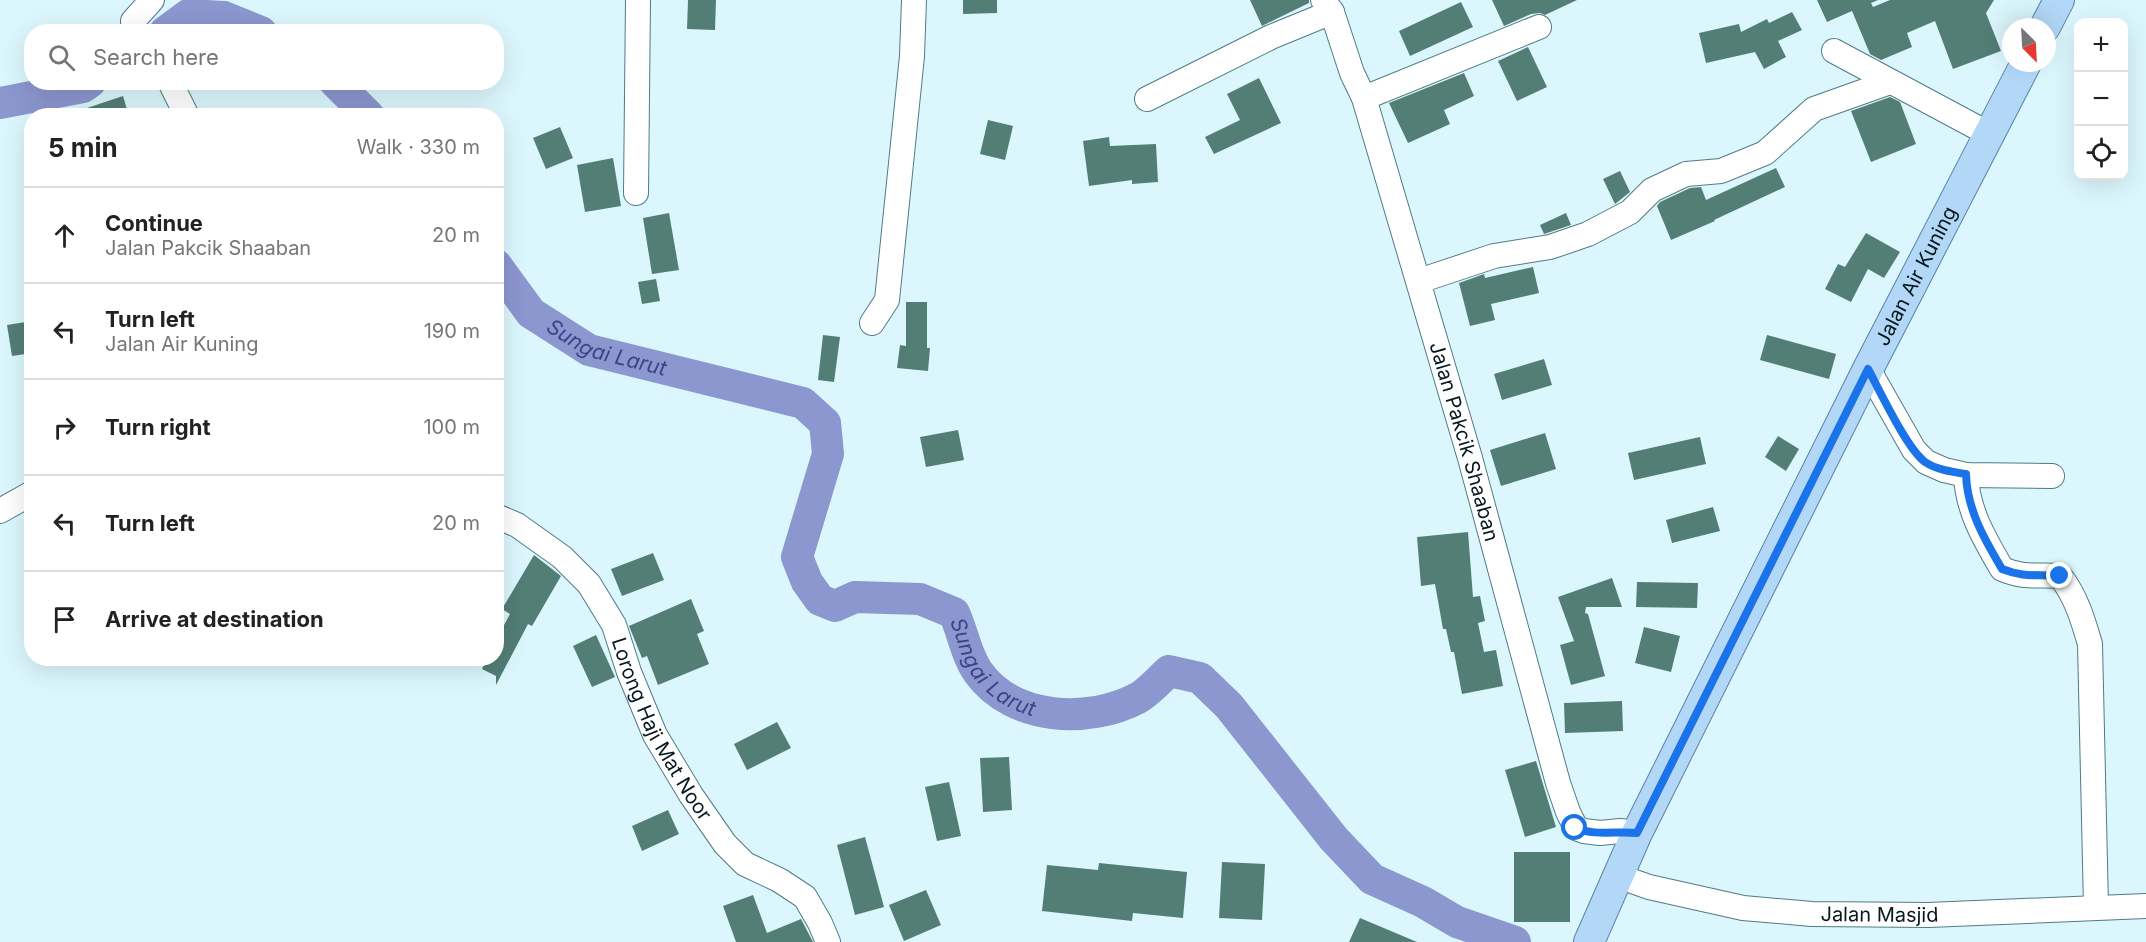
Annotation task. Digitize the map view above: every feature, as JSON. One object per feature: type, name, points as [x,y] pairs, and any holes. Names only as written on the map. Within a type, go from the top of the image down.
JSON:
[{"type":"main road","points":[[2050,18],[2059,0]]},
{"type":"main road","name":"Jalan Air Kuning","points":[[1589,942],[1637,833],[1868,369],[2021,72]]},
{"type":"street","points":[[133,24],[133,21],[152,0]]},
{"type":"street","points":[[636,193],[638,0]]},
{"type":"street","points":[[872,322],[887,300],[912,56],[914,0]]},
{"type":"street","points":[[1147,99],[1271,37],[1327,6]]},
{"type":"street","name":"Jalan Pakcik Shaaban","points":[[1327,6],[1352,73],[1364,98],[1419,281],[1568,812],[1575,828],[1584,831],[1637,833]]},
{"type":"street","points":[[1364,98],[1539,27]]},
{"type":"street","points":[[1834,51],[1989,134]]},
{"type":"street","points":[[1419,281],[1494,256],[1550,247],[1588,234],[1630,212],[1653,189],[1686,174],[1721,171],[1765,153],[1814,109],[1890,82]]},
{"type":"street","points":[[174,90],[183,108]]},
{"type":"street","points":[[1868,369],[1914,450],[1926,462],[1944,470],[1966,474],[2052,476]]},
{"type":"street","points":[[1966,474],[1966,491],[1976,520],[2002,569],[2027,576],[2060,576],[2067,585],[2081,615],[2090,644],[2096,907]]},
{"type":"street","points":[[0,511],[24,498]]},
{"type":"street","name":"Lorong Haji Mat Noor","points":[[504,519],[517,525],[562,557],[590,584],[614,625],[629,672],[655,735],[691,795],[725,844],[745,864],[780,880],[805,897],[828,942]]},
{"type":"street","name":"Jalan Masjid","points":[[1618,876],[1648,887],[1743,908],[1812,914],[1928,915],[2146,906]]},
{"type":"building","points":[[688,0],[716,0],[715,30],[687,29]]},
{"type":"building","points":[[963,0],[997,0],[997,13],[963,14]]},
{"type":"building","points":[[1250,0],[1309,0],[1309,3],[1262,26]]},
{"type":"building","points":[[1492,0],[1577,0],[1545,15],[1531,14],[1504,26]]},
{"type":"building","points":[[1817,0],[1878,0],[1871,3],[1873,7],[1890,0],[1994,0],[1986,13],[2001,51],[1953,69],[1935,21],[1907,33],[1912,47],[1881,60],[1870,54],[1852,11],[1827,22]]},
{"type":"building","points":[[1461,2],[1473,27],[1410,56],[1399,31]]},
{"type":"building","points":[[1792,12],[1802,30],[1778,41],[1786,57],[1764,69],[1755,52],[1706,63],[1699,33],[1739,24],[1741,32],[1767,19],[1769,23]]},
{"type":"building","points":[[1528,47],[1547,87],[1517,101],[1498,61]]},
{"type":"building","points":[[1464,73],[1474,96],[1444,110],[1450,124],[1408,143],[1389,103]]},
{"type":"building","points":[[1259,78],[1281,123],[1214,154],[1205,137],[1240,120],[1227,94]]},
{"type":"building","points":[[123,96],[127,108],[87,108]]},
{"type":"building","points":[[1890,97],[1900,102],[1916,144],[1871,162],[1851,111]]},
{"type":"building","points":[[988,120],[1013,126],[1005,160],[980,154]]},
{"type":"building","points":[[560,127],[573,158],[546,169],[533,138]]},
{"type":"building","points":[[1109,137],[1110,146],[1156,144],[1158,182],[1132,184],[1132,180],[1089,186],[1083,141]]},
{"type":"building","points":[[613,158],[621,206],[585,212],[577,165]]},
{"type":"building","points":[[1776,168],[1785,187],[1671,240],[1657,206],[1660,202],[1690,188],[1701,187],[1706,200]]},
{"type":"building","points":[[1620,171],[1630,192],[1615,204],[1603,179]]},
{"type":"building","points":[[669,213],[679,270],[652,274],[643,218]]},
{"type":"building","points":[[1566,213],[1571,225],[1544,234],[1540,225]]},
{"type":"building","points":[[1866,233],[1900,252],[1884,278],[1868,269],[1851,302],[1825,289],[1838,264],[1845,267]]},
{"type":"building","points":[[1533,267],[1539,293],[1491,304],[1495,320],[1470,326],[1459,283],[1484,274],[1485,278]]},
{"type":"building","points":[[656,279],[660,301],[642,304],[638,282]]},
{"type":"building","points":[[906,302],[927,302],[927,348],[930,348],[928,371],[897,368],[900,345],[906,346]]},
{"type":"building","points":[[24,322],[24,354],[12,356],[7,325]]},
{"type":"building","points":[[823,335],[840,337],[834,382],[818,380]]},
{"type":"building","points":[[1767,335],[1836,354],[1829,379],[1760,360]]},
{"type":"building","points":[[1544,359],[1552,385],[1502,400],[1494,374]]},
{"type":"building","points":[[958,430],[964,460],[926,467],[920,437]]},
{"type":"building","points":[[1545,433],[1556,469],[1501,486],[1490,450]]},
{"type":"building","points":[[1778,436],[1799,449],[1786,471],[1765,457]]},
{"type":"building","points":[[1700,437],[1706,464],[1634,480],[1628,453]]},
{"type":"building","points":[[1713,507],[1720,531],[1672,543],[1666,520]]},
{"type":"building","points":[[1468,532],[1473,597],[1480,596],[1485,621],[1478,623],[1484,652],[1496,650],[1503,686],[1462,694],[1454,652],[1451,652],[1446,629],[1443,629],[1435,584],[1421,586],[1417,537]]},
{"type":"building","points":[[653,553],[664,580],[622,596],[611,569]]},
{"type":"building","points":[[534,555],[561,576],[532,626],[528,624],[496,685],[496,676],[482,669],[483,666],[504,666],[504,625],[510,614],[504,610],[504,606]]},
{"type":"building","points":[[1612,578],[1622,607],[1586,607],[1585,613],[1588,614],[1605,676],[1571,685],[1560,645],[1574,641],[1558,597]]},
{"type":"building","points":[[1637,582],[1698,583],[1697,608],[1636,607]]},
{"type":"building","points":[[691,599],[704,631],[697,634],[709,664],[658,685],[647,656],[642,658],[629,626]]},
{"type":"building","points":[[1644,627],[1680,636],[1671,672],[1635,663]]},
{"type":"building","points":[[596,635],[615,677],[592,687],[573,646]]},
{"type":"building","points":[[1622,701],[1623,731],[1565,733],[1564,703]]},
{"type":"building","points":[[777,722],[791,748],[747,770],[734,744]]},
{"type":"building","points":[[1009,757],[1012,810],[983,812],[980,758]]},
{"type":"building","points":[[1536,761],[1556,827],[1525,837],[1505,770]]},
{"type":"building","points":[[949,782],[961,836],[937,841],[925,787]]},
{"type":"building","points":[[668,810],[679,834],[642,851],[632,826]]},
{"type":"building","points":[[865,837],[884,907],[855,915],[837,845]]},
{"type":"building","points":[[1514,852],[1570,852],[1570,922],[1514,922]]},
{"type":"building","points":[[1222,862],[1265,864],[1262,920],[1219,918]]},
{"type":"building","points":[[1099,863],[1187,872],[1183,918],[1133,913],[1132,921],[1042,911],[1047,865],[1098,870]]},
{"type":"building","points":[[926,890],[941,925],[904,941],[889,905]]},
{"type":"building","points":[[753,895],[767,933],[801,919],[813,942],[736,942],[723,906]]},
{"type":"building","points":[[1360,918],[1417,942],[1349,942]]},
{"type":"waterway","name":"Sungai Larut","points":[[176,24],[188,15],[224,17],[241,24]]},
{"type":"waterway","name":"Sungai Larut","points":[[0,103],[67,90]]},
{"type":"waterway","name":"Sungai Larut","points":[[343,90],[361,108]]},
{"type":"waterway","name":"Sungai Larut","points":[[504,276],[531,313],[589,350],[803,403],[825,423],[828,454],[797,557],[807,582],[820,600],[835,606],[855,597],[920,599],[954,613],[978,672],[993,688],[1031,709],[1053,713],[1097,712],[1138,698],[1169,671],[1200,678],[1229,706],[1334,839],[1372,879],[1423,902],[1457,922],[1515,942]]},
{"type":"route","points":[[1575,828],[1600,833],[1620,831],[1637,833],[1868,369],[1914,450],[1926,462],[1944,470],[1966,474],[1966,491],[1976,520],[2002,569],[2016,574],[2038,577],[2060,576]]}]
